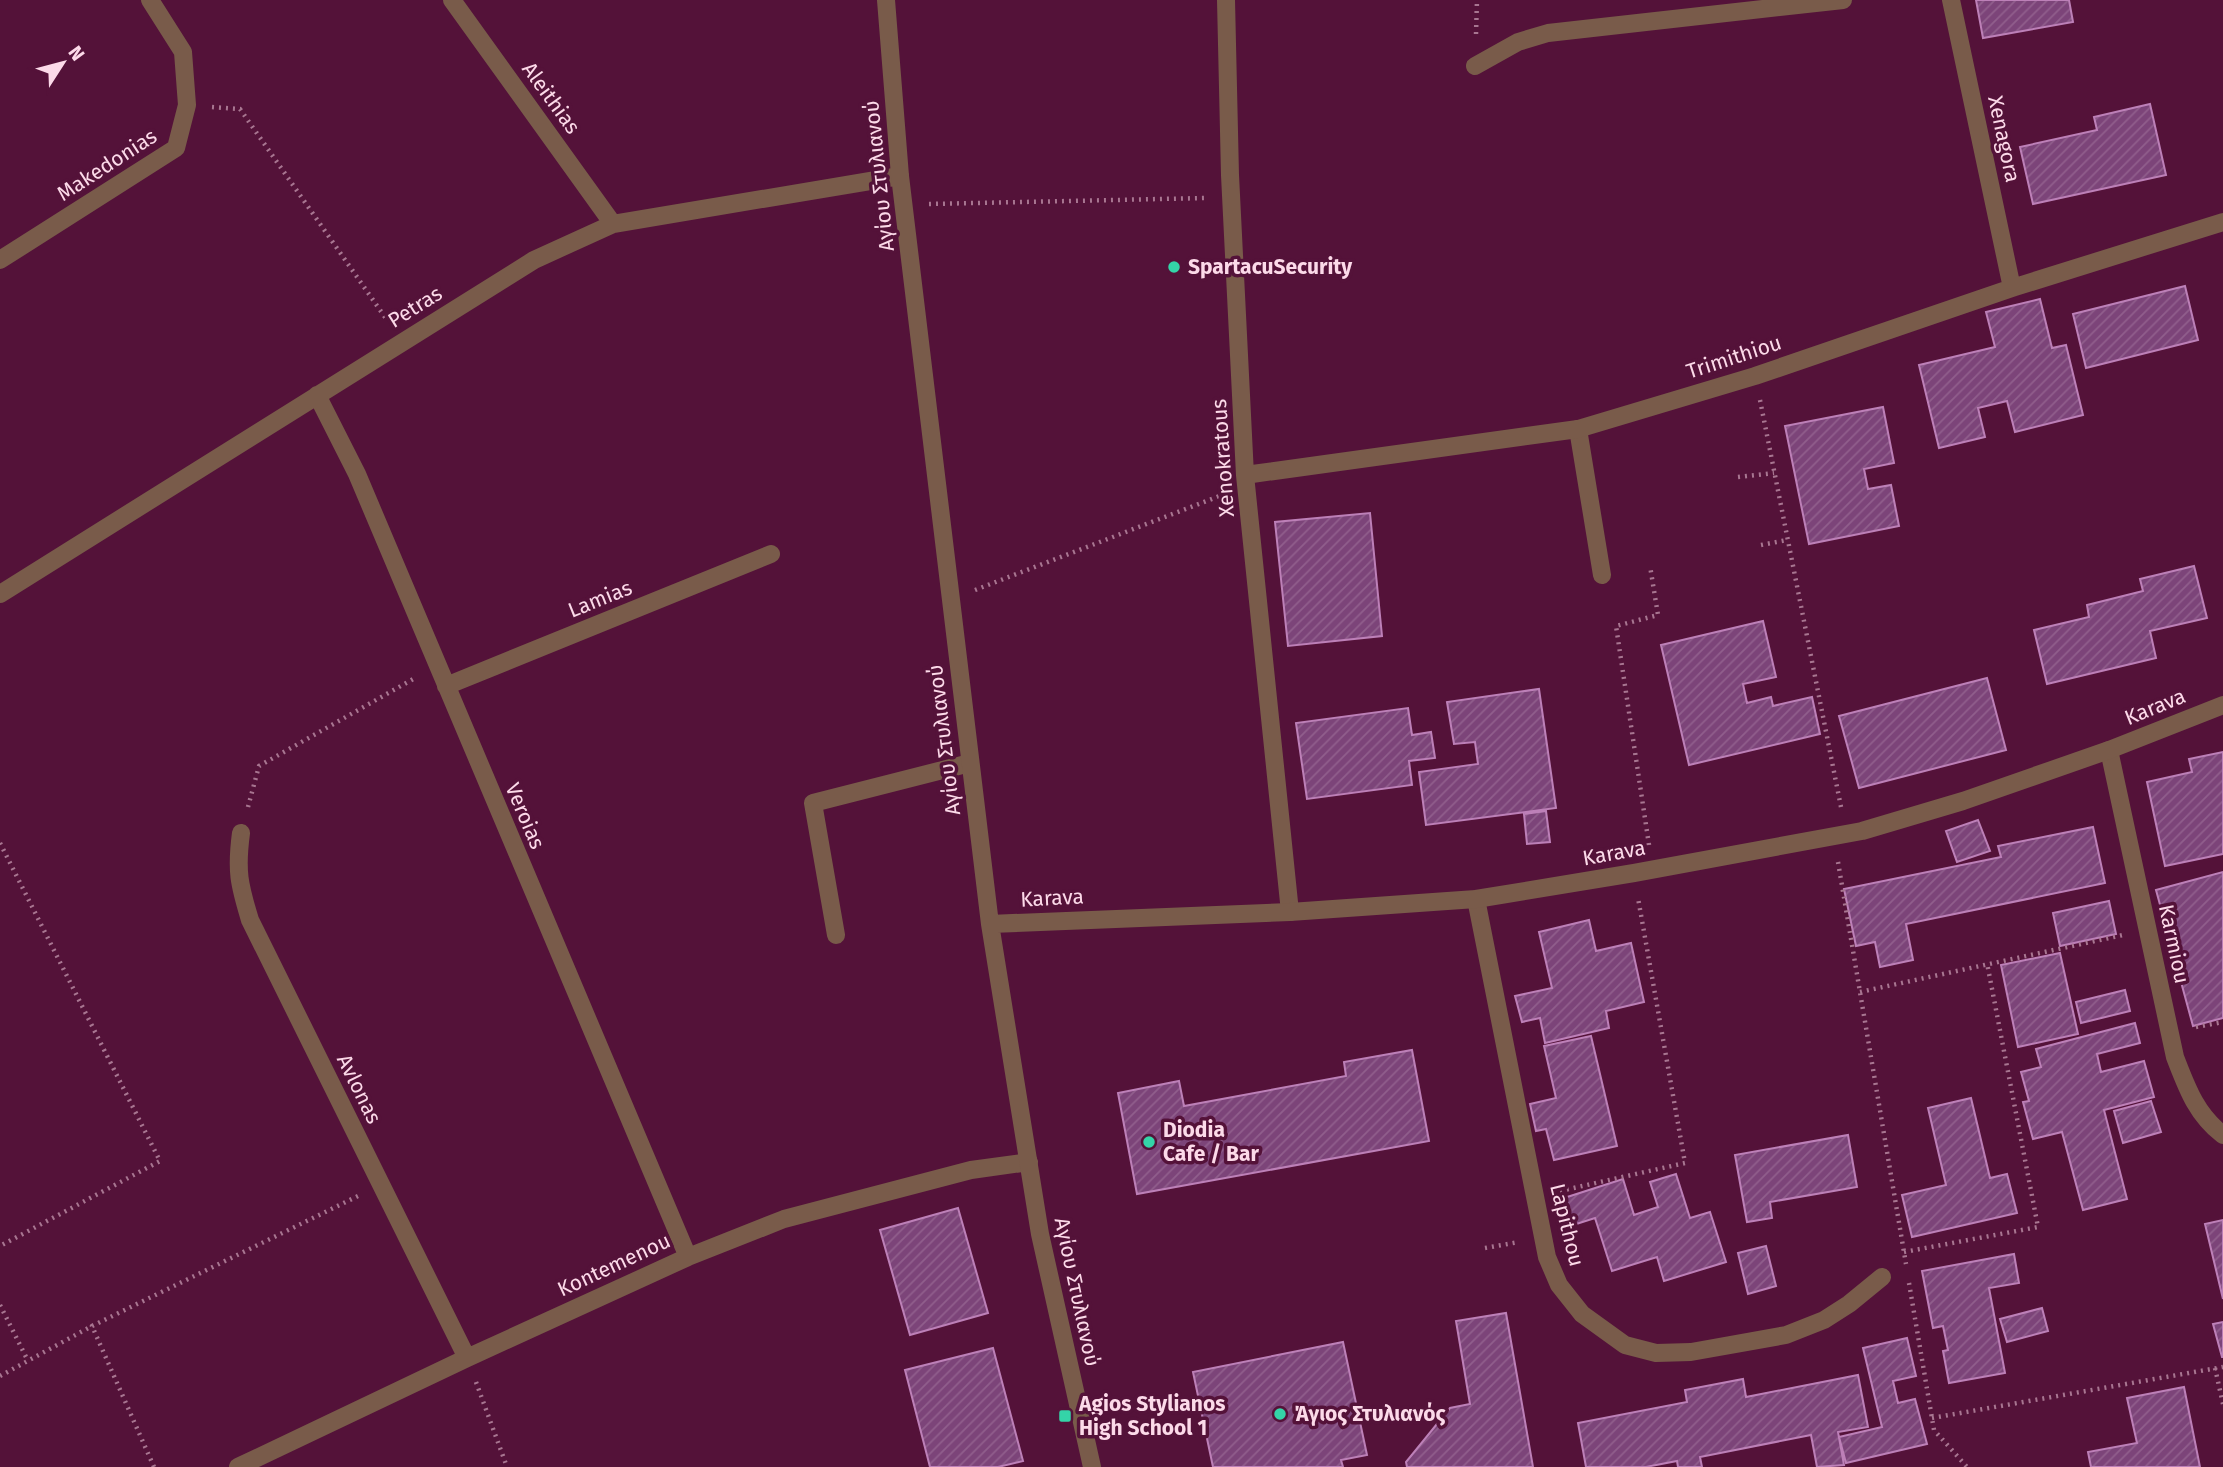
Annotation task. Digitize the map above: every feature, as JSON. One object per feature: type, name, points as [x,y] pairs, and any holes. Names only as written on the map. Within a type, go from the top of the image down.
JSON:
[{"type":"street","name":"Makedonias","points":[[0,260],[176,148],[187,105],[183,52],[150,0]]},
{"type":"street","name":"Αγίου Στυλιανού","points":[[886,0],[903,205],[990,924],[1040,1234],[1092,1467]]},
{"type":"street","name":"Xenokratous","points":[[1226,0],[1245,480],[1290,912]]},
{"type":"street","points":[[1475,66],[1518,42],[1548,33],[1843,0]]},
{"type":"street","name":"Xenagora","points":[[1951,0],[2012,288]]},
{"type":"street","name":"Aleithias","points":[[454,1],[613,224]]},
{"type":"street","name":"Petras","points":[[0,594],[534,260],[613,224],[900,176]]},
{"type":"street","name":"Trimithiou","points":[[1245,480],[1578,429],[1755,376],[2012,288],[2223,222]]},
{"type":"street","name":"Veroias","points":[[317,395],[357,474],[688,1256]]},
{"type":"street","points":[[1578,429],[1602,575]]},
{"type":"street","name":"Lamias","points":[[446,687],[771,554]]},
{"type":"street","name":"Karava","points":[[990,924],[1290,912],[1476,899],[1652,870],[1862,831],[1963,801],[2109,750],[2223,705]]},
{"type":"street","name":"Karmiou","points":[[2109,750],[2175,1057],[2192,1101],[2223,1135]]},
{"type":"street","points":[[836,935],[813,803],[970,763]]},
{"type":"street","name":"Avlonas","points":[[241,833],[237,862],[240,886],[250,920],[467,1358]]},
{"type":"street","name":"Lapithou","points":[[1476,899],[1547,1257],[1559,1285],[1582,1314],[1625,1345],[1656,1353],[1691,1352],[1786,1335],[1824,1320],[1882,1277]]},
{"type":"street","name":"Kontemenou","points":[[238,1467],[688,1256],[783,1219],[971,1170],[1028,1162]]},
{"type":"path","points":[[187,105],[240,109],[402,341]]},
{"type":"path","points":[[903,205],[1232,198]]},
{"type":"path","points":[[1755,376],[1840,835],[1860,992],[1907,1266]]},
{"type":"path","points":[[1738,477],[1774,473]]},
{"type":"path","points":[[950,599],[1245,480]]},
{"type":"path","points":[[1761,545],[1787,540]]},
{"type":"path","points":[[1650,566],[1657,615],[1616,626],[1652,870]]},
{"type":"path","points":[[241,833],[258,766],[437,665]]},
{"type":"path","points":[[0,843],[160,1161],[0,1246]]},
{"type":"path","points":[[1535,1197],[1685,1163],[1634,873]]},
{"type":"path","points":[[1860,992],[2148,930]]},
{"type":"path","points":[[1882,1277],[1904,1252],[2038,1227],[1987,963]]},
{"type":"path","points":[[0,1376],[92,1326],[382,1185]]},
{"type":"path","points":[[1909,1280],[1934,1430],[1967,1467]]},
{"type":"path","points":[[0,1305],[28,1361]]},
{"type":"path","points":[[92,1326],[154,1467]]},
{"type":"path","points":[[467,1358],[507,1467]]},
{"type":"path","points":[[1932,1418],[2223,1367]]},
{"type":"path","points":[[2215,1368],[2223,1404]]},
{"type":"building","points":[[1976,0],[2069,0],[2073,22],[1983,38]]},
{"type":"building","points":[[2150,104],[2166,175],[2033,204],[2020,147],[2097,130],[2094,117]]},
{"type":"building","points":[[2185,286],[2198,340],[2086,368],[2073,314]]},
{"type":"building","points":[[2040,299],[2052,348],[2066,345],[2083,415],[2015,432],[2007,401],[1978,408],[1985,437],[1939,448],[1919,365],[1995,347],[1986,312]]},
{"type":"building","points":[[1883,407],[1894,463],[1864,469],[1868,489],[1891,485],[1899,526],[1809,544],[1785,426]]},
{"type":"building","points":[[1370,513],[1382,636],[1288,646],[1275,522]]},
{"type":"building","points":[[2194,566],[2207,618],[2150,631],[2156,658],[2047,684],[2034,630],[2089,617],[2087,605],[2143,591],[2140,579]]},
{"type":"building","points":[[1763,621],[1776,677],[1743,684],[1747,703],[1771,697],[1773,706],[1812,697],[1820,734],[1689,765],[1661,645]]},
{"type":"building","points":[[1987,678],[2006,750],[1859,788],[1839,716]]},
{"type":"building","points":[[1539,689],[1556,808],[1426,825],[1419,772],[1478,764],[1475,742],[1454,744],[1447,702]]},
{"type":"building","points":[[1408,708],[1412,735],[1431,732],[1435,758],[1409,761],[1412,785],[1307,799],[1296,723]]},
{"type":"building","points":[[2223,752],[2223,854],[2165,866],[2147,782],[2192,772],[2189,759]]},
{"type":"building","points":[[1546,811],[1550,842],[1527,844],[1524,814]]},
{"type":"building","points":[[1978,820],[1990,851],[1957,862],[1946,831]]},
{"type":"building","points":[[2093,827],[2105,883],[1906,924],[1913,960],[1880,967],[1875,942],[1856,946],[1844,889],[2001,857],[1998,846]]},
{"type":"building","points":[[2223,872],[2223,1018],[2193,1026],[2156,890]]},
{"type":"building","points":[[2109,901],[2116,934],[2060,946],[2053,913]]},
{"type":"building","points":[[1589,920],[1596,951],[1631,943],[1644,1002],[1606,1011],[1609,1028],[1545,1043],[1540,1018],[1522,1022],[1515,996],[1552,988],[1539,932]]},
{"type":"building","points":[[2060,953],[2078,1034],[2018,1047],[2001,965]]},
{"type":"building","points":[[2125,990],[2130,1011],[2081,1023],[2076,1002]]},
{"type":"building","points":[[2135,1023],[2140,1043],[2097,1054],[2101,1072],[2144,1061],[2154,1097],[2104,1110],[2127,1199],[2083,1210],[2062,1132],[2033,1139],[2023,1102],[2029,1101],[2021,1072],[2041,1067],[2036,1049]]},
{"type":"building","points":[[1591,1036],[1617,1146],[1554,1160],[1546,1129],[1536,1131],[1530,1104],[1556,1098],[1544,1046]]},
{"type":"building","points":[[1412,1050],[1429,1141],[1137,1194],[1118,1093],[1179,1081],[1184,1106],[1346,1076],[1344,1062]]},
{"type":"building","points":[[1971,1098],[1990,1178],[2007,1174],[2017,1213],[1912,1237],[1902,1195],[1946,1185],[1928,1108]]},
{"type":"building","points":[[2151,1101],[2161,1132],[2123,1143],[2114,1111]]},
{"type":"building","points":[[1848,1135],[1857,1187],[1770,1202],[1772,1218],[1747,1222],[1735,1155]]},
{"type":"building","points":[[1676,1174],[1690,1218],[1710,1212],[1726,1262],[1664,1281],[1657,1257],[1612,1271],[1595,1218],[1567,1227],[1558,1200],[1623,1179],[1634,1215],[1658,1207],[1650,1182]]},
{"type":"building","points":[[958,1208],[988,1313],[910,1335],[880,1230]]},
{"type":"building","points":[[2223,1220],[2223,1299],[2205,1224]]},
{"type":"building","points":[[1766,1246],[1776,1286],[1748,1294],[1738,1253]]},
{"type":"building","points":[[2014,1254],[2019,1283],[1989,1288],[2005,1373],[1949,1383],[1943,1351],[1948,1350],[1943,1326],[1933,1328],[1922,1271]]},
{"type":"building","points":[[2042,1308],[2048,1331],[2007,1342],[2000,1319]]},
{"type":"building","points":[[1506,1313],[1533,1467],[1407,1467],[1406,1462],[1450,1408],[1470,1404],[1456,1321]]},
{"type":"building","points":[[2223,1322],[2223,1357],[2222,1357],[2213,1324]]},
{"type":"building","points":[[1907,1338],[1916,1376],[1893,1381],[1898,1403],[1915,1399],[1927,1444],[1846,1463],[1839,1437],[1882,1427],[1863,1348]]},
{"type":"building","name":"Άγιος Στυλιανός","points":[[1343,1342],[1367,1455],[1341,1460],[1343,1467],[1213,1467],[1193,1372]]},
{"type":"building","points":[[993,1348],[1023,1461],[998,1467],[930,1467],[905,1370]]},
{"type":"building","points":[[1858,1375],[1868,1427],[1838,1432],[1844,1465],[1817,1467],[1811,1435],[1700,1457],[1702,1467],[1678,1467],[1677,1461],[1646,1467],[1586,1467],[1578,1423],[1687,1402],[1685,1390],[1743,1379],[1746,1397]]},
{"type":"building","points":[[2184,1387],[2200,1467],[2091,1467],[2088,1452],[2137,1443],[2127,1398]]},
{"type":"place","name":"SpartacuSecurity","points":[[1174,267]]},
{"type":"place","name":"Diodia Cafe / Bar","points":[[1149,1142]]},
{"type":"place","name":"Άγιος Στυλιανός","points":[[1280,1414]]},
{"type":"place","name":"Agios Stylianos High School 1","points":[[1065,1416]]}]
